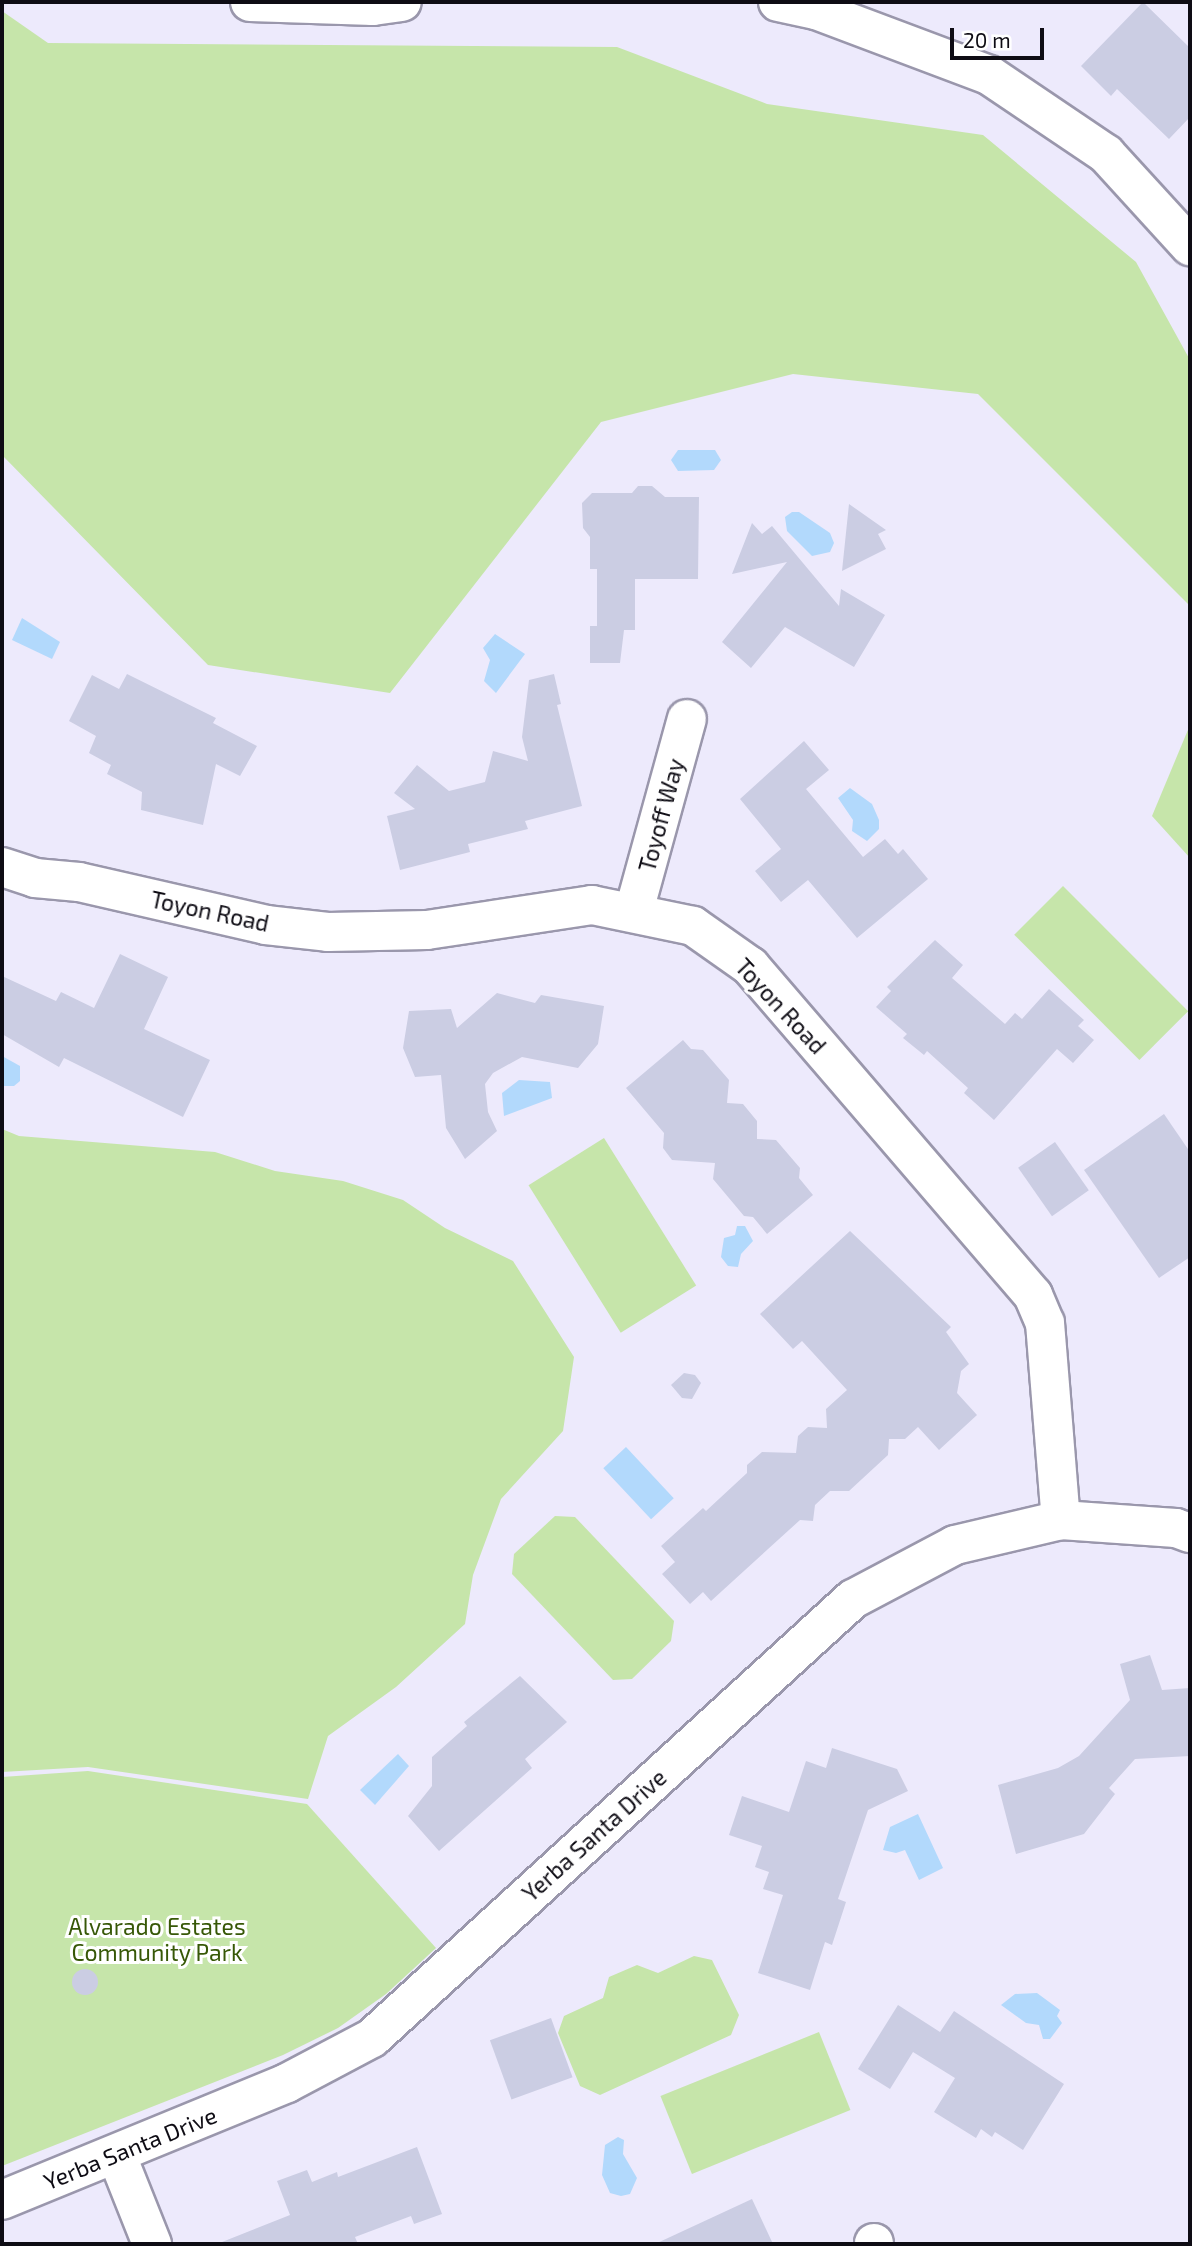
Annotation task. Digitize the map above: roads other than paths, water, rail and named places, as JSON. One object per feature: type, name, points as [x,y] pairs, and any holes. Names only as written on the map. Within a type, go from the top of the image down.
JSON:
[{"type":"street","points":[[250,2],[373,6],[402,2]]},
{"type":"street","points":[[778,2],[816,10],[989,75],[1106,155],[1190,246]]},
{"type":"street","name":"Toyoff Way","points":[[634,911],[687,719]]},
{"type":"street","name":"Toyon Road","points":[[2,867],[35,878],[79,881],[266,925],[328,932],[427,930],[592,905],[634,911],[693,926],[750,966],[1033,1295],[1045,1323],[1061,1520]]},
{"type":"street","name":"Yerba Santa Drive","points":[[2,2200],[287,2083],[372,2038],[853,1599],[955,1545],[1061,1520],[1176,1528],[1190,1533]]},
{"type":"street","points":[[117,2155],[152,2244]]},
{"type":"water","points":[[678,450],[715,450],[721,460],[714,470],[678,471],[671,460]]},
{"type":"water","points":[[792,512],[799,512],[830,533],[834,543],[830,552],[812,556],[787,531],[785,517]]},
{"type":"water","points":[[22,618],[60,642],[52,659],[12,640]]},
{"type":"water","points":[[495,634],[525,654],[496,693],[484,681],[490,660],[483,648]]},
{"type":"water","points":[[850,788],[872,804],[879,820],[879,829],[867,841],[852,831],[853,820],[838,798]]},
{"type":"water","points":[[2,1056],[20,1066],[20,1081],[14,1086],[2,1086]]},
{"type":"water","points":[[519,1080],[550,1082],[552,1098],[504,1116],[502,1093]]},
{"type":"water","points":[[737,1226],[745,1226],[753,1241],[741,1254],[738,1267],[728,1266],[721,1257],[724,1238],[735,1235]]},
{"type":"water","points":[[626,1447],[674,1498],[651,1519],[603,1468]]},
{"type":"water","points":[[398,1754],[409,1766],[375,1805],[360,1790]]},
{"type":"water","points":[[918,1814],[943,1868],[919,1880],[905,1850],[896,1853],[883,1850],[890,1827]]},
{"type":"water","points":[[1037,1993],[1060,2010],[1057,2016],[1062,2023],[1050,2039],[1043,2039],[1039,2025],[1026,2023],[1001,2005],[1015,1994]]},
{"type":"water","points":[[618,2137],[624,2140],[623,2154],[637,2178],[630,2194],[621,2196],[610,2193],[602,2175],[605,2145]]},
{"type":"park label","name":"Alvarado Estates Community Park","points":[[157,1939]]}]
